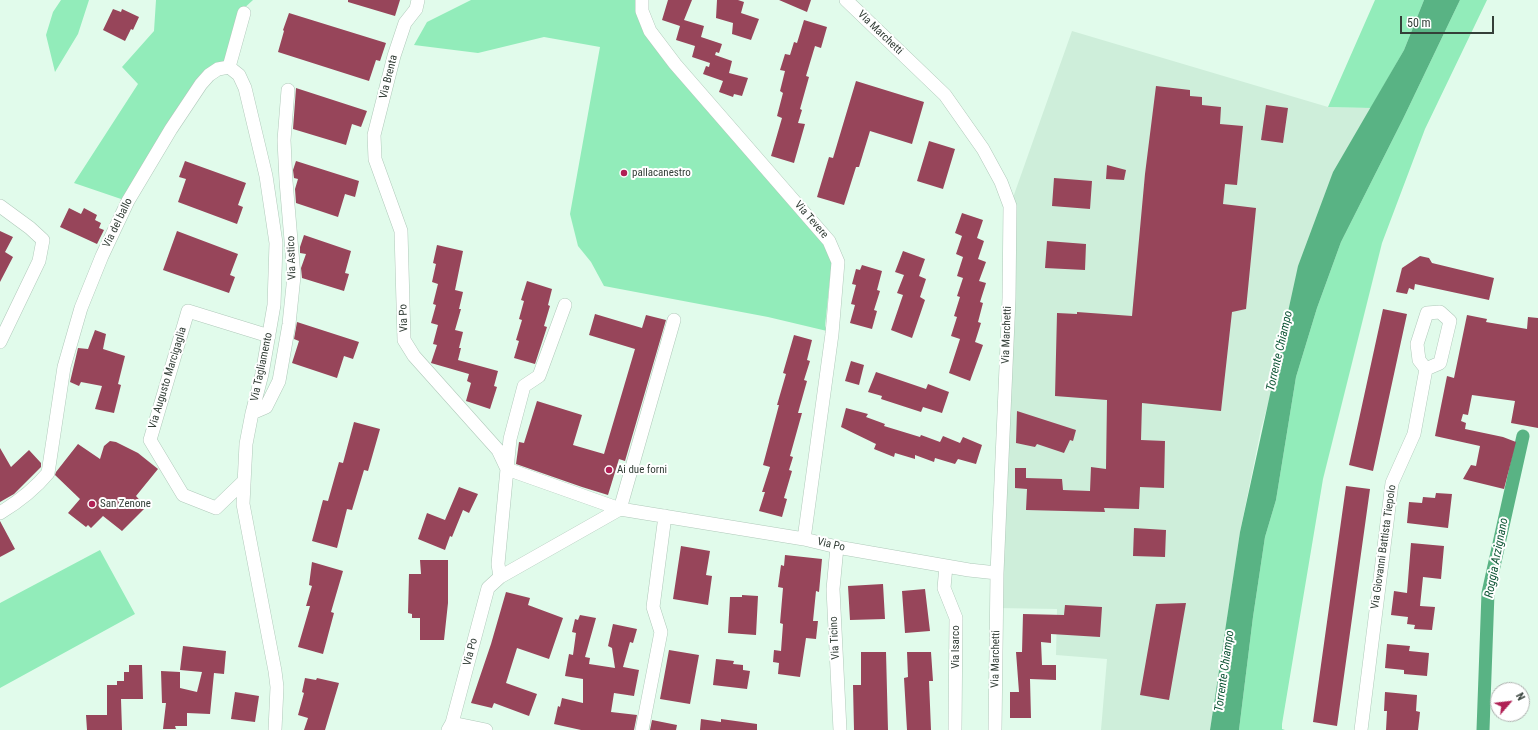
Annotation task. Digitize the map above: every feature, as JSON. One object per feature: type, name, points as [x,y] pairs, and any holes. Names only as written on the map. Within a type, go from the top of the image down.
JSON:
[{"type":"street","name":"Via Brenta","points":[[375,159],[374,135],[394,56],[405,24],[416,9],[418,0]]},
{"type":"street","name":"Via Tevere","points":[[642,0],[642,11],[650,31],[675,64],[720,117],[829,241],[838,262],[832,334],[804,538]]},
{"type":"street","name":"Via Marchetti","points":[[846,0],[945,95],[983,149],[1001,182],[1010,206],[1009,298],[997,573],[995,730]]},
{"type":"street","points":[[229,67],[244,13]]},
{"type":"street","name":"Via Tagliamento","points":[[229,67],[239,75],[245,88],[266,176],[276,243],[274,305],[262,374],[246,444],[243,504],[276,671],[277,687],[275,730]]},
{"type":"street","name":"Via del ballo","points":[[0,513],[15,504],[40,483],[48,473],[64,367],[81,308],[102,256],[128,201],[171,129],[201,84],[209,75],[218,69],[229,67]]},
{"type":"street","name":"Via Astico","points":[[252,413],[266,407],[279,381],[289,324],[294,276],[284,140],[288,90]]},
{"type":"street","name":"Via Po","points":[[375,159],[401,231],[404,340],[414,356],[498,450],[507,469],[620,509],[804,538],[837,547],[946,566],[997,573]]},
{"type":"street","points":[[0,206],[30,228],[43,240],[39,261],[0,342]]},
{"type":"street","points":[[500,577],[498,564],[510,439],[524,386],[538,376],[565,305]]},
{"type":"street","name":"Via Augusto Marcigaglia","points":[[244,481],[216,508],[182,494],[150,440],[188,311],[269,336]]},
{"type":"street","points":[[620,509],[674,320]]},
{"type":"street","name":"Via Giovanni Battista Tiepolo","points":[[1361,730],[1392,484],[1414,434],[1426,369]]},
{"type":"street","name":"Via Po","points":[[450,726],[488,588],[500,577],[620,509]]},
{"type":"street","points":[[642,730],[661,632],[653,607],[665,516]]},
{"type":"street","name":"Via Ticino","points":[[837,547],[833,589],[840,730]]},
{"type":"street","name":"Via Isarco","points":[[946,566],[944,588],[956,618],[955,730]]},
{"type":"street","points":[[450,726],[486,730]]},
{"type":"shaded area","points":[[61,0],[89,0],[78,34],[55,72],[46,35],[53,12]]},
{"type":"shaded area","points":[[156,0],[253,0],[241,11],[227,63],[211,70],[124,200],[74,183],[138,84],[122,67],[154,31]]},
{"type":"shaded area","points":[[471,0],[646,0],[651,25],[769,173],[834,240],[825,326],[827,331],[768,317],[604,286],[591,262],[578,246],[570,214],[600,47],[544,37],[478,53],[414,45],[427,22]]},
{"type":"shaded area","points":[[1375,0],[1424,0],[1404,50],[1371,108],[1328,107]]},
{"type":"shaded area","points":[[1460,0],[1487,0],[1425,129],[1382,243],[1323,479],[1282,724],[1282,729],[1285,730],[1239,730],[1253,617],[1265,537],[1276,500],[1296,377],[1317,308],[1341,242],[1403,119]]},
{"type":"shaded area","points":[[1072,31],[1328,107],[1371,108],[1333,172],[1261,429],[1240,532],[1210,730],[1101,730],[1107,659],[1056,655],[1057,609],[997,608],[1010,206]]},
{"type":"shaded area","points":[[100,550],[135,614],[0,688],[0,603]]},
{"type":"water","name":"Torrente Chiampo","points":[[1424,0],[1460,0],[1403,119],[1341,242],[1317,308],[1296,377],[1276,500],[1265,537],[1253,617],[1239,730],[1210,730],[1240,532],[1298,266],[1333,172],[1404,50]]},
{"type":"building","points":[[348,0],[400,0],[395,16],[348,2]]},
{"type":"building","points":[[668,0],[692,0],[684,20],[704,26],[701,37],[722,44],[719,53],[716,52],[715,55],[732,61],[729,73],[748,78],[742,96],[734,94],[733,97],[719,92],[723,81],[703,74],[706,66],[709,67],[710,63],[692,57],[695,46],[676,40],[680,26],[662,20]]},
{"type":"building","points":[[717,0],[738,0],[744,2],[741,13],[759,19],[751,40],[732,34],[733,23],[716,18]]},
{"type":"building","points":[[779,0],[811,0],[807,12]]},
{"type":"building","points":[[113,9],[121,12],[122,9],[139,17],[133,30],[131,29],[125,41],[103,30]]},
{"type":"building","points":[[289,13],[386,43],[380,61],[376,60],[369,81],[278,52]]},
{"type":"building","points":[[804,20],[827,27],[821,48],[815,46],[806,76],[809,77],[800,109],[802,110],[798,123],[805,124],[794,163],[771,156],[782,118],[777,116],[783,93],[780,91],[785,71],[780,70],[785,54],[790,55],[794,42],[797,43]]},
{"type":"building","points":[[856,81],[924,102],[912,144],[870,131],[859,167],[856,167],[844,205],[817,197],[829,157],[833,158]]},
{"type":"building","points":[[1156,86],[1190,90],[1190,96],[1202,97],[1202,105],[1221,107],[1220,124],[1243,126],[1237,185],[1225,184],[1223,204],[1256,208],[1246,309],[1232,312],[1221,411],[1142,403],[1141,440],[1165,441],[1164,488],[1140,487],[1139,509],[1104,508],[1105,512],[1026,510],[1027,489],[1015,488],[1015,468],[1026,468],[1026,478],[1062,479],[1063,490],[1090,491],[1091,467],[1106,469],[1107,400],[1055,396],[1057,313],[1077,314],[1077,312],[1132,316],[1145,174]]},
{"type":"building","points":[[296,88],[367,111],[361,127],[352,124],[346,145],[293,129]]},
{"type":"building","points":[[1266,105],[1288,108],[1283,143],[1261,140]]},
{"type":"building","points":[[929,141],[955,149],[943,189],[917,181]]},
{"type":"building","points":[[185,161],[246,183],[238,205],[243,207],[237,224],[178,202],[186,179],[179,177]]},
{"type":"building","points":[[296,161],[359,181],[355,197],[345,194],[338,217],[296,203],[295,189],[298,179],[294,178],[293,170]]},
{"type":"building","points":[[1107,165],[1126,170],[1124,180],[1106,179]]},
{"type":"building","points":[[1054,178],[1092,181],[1090,209],[1052,206]]},
{"type":"building","points":[[69,208],[81,214],[84,208],[97,215],[95,220],[101,223],[99,228],[104,230],[97,244],[60,227]]},
{"type":"building","points":[[962,213],[983,220],[977,238],[984,241],[978,259],[986,262],[979,281],[986,283],[980,302],[983,303],[978,322],[981,323],[975,342],[983,345],[970,381],[949,373],[960,339],[951,336],[957,317],[954,316],[960,297],[957,296],[963,278],[957,276],[963,257],[956,254],[962,236],[955,233]]},
{"type":"building","points":[[0,231],[13,237],[5,252],[13,257],[0,282]]},
{"type":"building","points":[[177,231],[238,254],[230,275],[235,277],[229,293],[163,270]]},
{"type":"building","points":[[304,235],[351,251],[345,273],[349,274],[344,291],[302,278],[301,268],[306,254],[300,253],[300,247]]},
{"type":"building","points":[[1047,241],[1086,244],[1085,270],[1045,268]]},
{"type":"building","points":[[437,245],[463,251],[455,290],[463,292],[459,309],[461,309],[455,330],[463,332],[458,360],[498,371],[494,386],[497,387],[490,409],[466,401],[471,383],[467,381],[469,374],[431,363],[437,345],[433,344],[438,325],[431,323],[436,305],[433,304],[438,284],[432,282],[436,264],[433,263]]},
{"type":"building","points":[[903,251],[925,259],[919,276],[926,279],[920,297],[925,300],[912,338],[891,330],[903,295],[897,293],[904,275],[895,272]]},
{"type":"building","points":[[1420,256],[1429,258],[1432,263],[1494,278],[1489,300],[1415,284],[1414,290],[1409,288],[1407,294],[1396,292],[1402,268]]},
{"type":"building","points":[[862,265],[882,271],[877,290],[880,291],[874,310],[877,311],[872,329],[850,323],[855,305],[851,304],[856,285],[852,284],[856,269],[860,270]]},
{"type":"building","points":[[527,281],[552,289],[548,305],[550,306],[544,326],[547,327],[535,364],[514,358],[519,341],[516,340],[522,320],[519,319],[524,301],[521,300]]},
{"type":"building","points":[[1383,309],[1407,314],[1373,471],[1349,465]]},
{"type":"building","points":[[595,314],[642,328],[646,315],[666,320],[625,461],[619,459],[608,495],[516,464],[519,442],[524,443],[537,401],[582,415],[573,445],[604,454],[635,349],[589,335]]},
{"type":"building","points":[[1467,315],[1487,319],[1486,322],[1527,329],[1528,317],[1538,318],[1538,428],[1511,423],[1515,401],[1472,395],[1468,415],[1463,414],[1461,421],[1466,423],[1465,429],[1503,437],[1516,442],[1504,489],[1463,479],[1471,465],[1476,466],[1480,446],[1435,436],[1447,376],[1454,378]]},
{"type":"building","points":[[297,322],[359,342],[353,359],[344,356],[337,378],[292,363],[299,341],[294,339]]},
{"type":"building","points":[[95,330],[106,334],[103,349],[125,356],[118,384],[121,385],[114,413],[95,409],[102,386],[81,382],[79,386],[70,382],[78,348],[88,349]]},
{"type":"building","points":[[794,335],[812,340],[807,360],[810,361],[804,380],[807,381],[798,413],[802,413],[790,456],[793,457],[789,470],[792,471],[784,498],[787,499],[782,517],[759,511],[765,492],[762,492],[770,467],[763,465],[786,374],[783,373]]},
{"type":"building","points":[[851,361],[864,365],[859,385],[845,381]]},
{"type":"building","points":[[876,372],[926,389],[928,384],[949,392],[942,413],[923,407],[921,412],[881,399],[882,396],[868,392]]},
{"type":"building","points":[[846,408],[868,414],[866,417],[885,424],[884,426],[920,437],[921,435],[940,442],[943,436],[960,443],[963,437],[982,445],[976,464],[958,459],[955,464],[935,458],[934,462],[915,455],[915,459],[895,453],[894,457],[874,449],[876,444],[841,427]]},
{"type":"building","points":[[1017,411],[1076,430],[1073,441],[1070,440],[1064,453],[1037,444],[1035,447],[1016,443]]},
{"type":"building","points":[[354,422],[380,429],[368,471],[364,470],[352,510],[347,509],[337,548],[312,541],[323,500],[328,501],[339,462],[343,463]]},
{"type":"building","points":[[110,441],[116,442],[138,453],[158,469],[136,496],[146,507],[122,531],[103,516],[91,528],[88,525],[86,527],[68,513],[80,499],[55,475],[78,444],[100,459],[104,446]]},
{"type":"building","points":[[0,448],[11,467],[29,450],[41,463],[41,467],[14,494],[0,502]]},
{"type":"building","points":[[1346,486],[1370,489],[1337,726],[1313,722]]},
{"type":"building","points":[[459,487],[478,494],[469,513],[463,510],[445,550],[418,539],[427,513],[445,520]]},
{"type":"building","points":[[1436,493],[1452,494],[1448,528],[1407,523],[1409,502],[1422,503],[1423,497],[1435,498]]},
{"type":"building","points":[[0,521],[15,549],[0,557]]},
{"type":"building","points":[[1134,528],[1166,530],[1165,557],[1133,556]]},
{"type":"building","points":[[1411,543],[1444,546],[1441,579],[1423,577],[1420,606],[1435,607],[1432,630],[1414,629],[1415,625],[1407,624],[1408,617],[1391,615],[1394,591],[1407,593]]},
{"type":"building","points":[[681,546],[710,551],[706,575],[712,576],[708,605],[673,599]]},
{"type":"building","points":[[785,555],[822,559],[819,592],[816,591],[813,621],[818,621],[816,639],[806,638],[800,677],[778,674],[779,663],[773,662],[774,650],[781,651],[783,624],[780,623],[783,588],[778,587],[781,565],[784,566]]},
{"type":"building","points":[[420,560],[448,560],[448,603],[444,640],[420,640],[420,618],[412,618],[412,614],[408,613],[409,574],[421,574]]},
{"type":"building","points":[[312,562],[343,571],[331,612],[334,613],[323,654],[298,647],[310,606],[306,606],[312,586],[309,585]]},
{"type":"building","points":[[883,584],[885,619],[850,620],[848,586]]},
{"type":"building","points":[[925,589],[930,631],[905,633],[902,591]]},
{"type":"building","points":[[506,592],[530,598],[528,605],[563,618],[549,659],[517,648],[506,683],[537,694],[529,716],[494,703],[492,708],[471,703],[491,644]]},
{"type":"building","points":[[742,595],[758,596],[756,635],[728,633],[730,597],[742,597]]},
{"type":"building","points":[[1186,603],[1169,700],[1140,695],[1156,604]]},
{"type":"building","points":[[1065,605],[1102,607],[1100,637],[1051,634],[1051,643],[1041,642],[1042,665],[1056,665],[1056,680],[1030,679],[1031,718],[1010,718],[1010,692],[1019,692],[1016,652],[1022,652],[1023,614],[1064,615]]},
{"type":"building","points":[[580,615],[596,618],[585,657],[590,658],[589,664],[615,668],[612,648],[608,646],[613,624],[637,629],[633,643],[630,642],[623,667],[639,670],[634,696],[614,693],[611,712],[637,715],[634,730],[581,730],[554,724],[558,706],[560,707],[562,698],[583,703],[583,679],[565,676],[569,654],[573,655],[576,633],[572,632],[575,619],[578,620]]},
{"type":"building","points":[[1387,644],[1410,646],[1409,651],[1429,653],[1427,676],[1404,674],[1404,670],[1385,668]]},
{"type":"building","points":[[183,646],[226,651],[224,674],[214,673],[210,714],[187,713],[187,726],[175,726],[176,729],[163,729],[166,703],[162,703],[161,671],[180,672],[180,688],[197,692],[202,672],[180,670]]},
{"type":"building","points":[[669,650],[699,655],[690,704],[660,699]]},
{"type":"building","points":[[861,652],[886,652],[888,730],[854,730],[853,685],[861,685]]},
{"type":"building","points":[[907,652],[931,652],[933,681],[929,681],[931,730],[907,730],[904,678],[908,677]]},
{"type":"building","points":[[716,659],[734,661],[733,664],[743,665],[743,670],[750,671],[747,689],[713,685]]},
{"type":"building","points":[[129,665],[142,665],[143,699],[121,699],[122,730],[87,730],[86,715],[107,715],[107,685],[117,685],[117,681],[124,681],[124,672],[129,672]]},
{"type":"building","points":[[305,678],[316,680],[317,678],[339,683],[325,730],[304,730],[308,718],[298,715],[304,693],[302,692]]},
{"type":"building","points":[[235,692],[259,696],[255,722],[231,719]]},
{"type":"building","points":[[1385,692],[1417,695],[1416,711],[1420,712],[1418,730],[1386,730],[1387,711],[1384,711]]},
{"type":"building","points":[[701,719],[721,722],[721,719],[757,724],[757,730],[700,730]]},
{"type":"building","points":[[652,720],[677,725],[676,730],[650,730]]},
{"type":"waterway","name":"Roggia Arzignano","points":[[1483,730],[1488,593],[1523,436]]},
{"type":"place","name":"pallacanestro","points":[[624,173]]},
{"type":"place","name":"Ai due forni","points":[[609,470]]},
{"type":"place","name":"San Zenone","points":[[92,504]]}]
